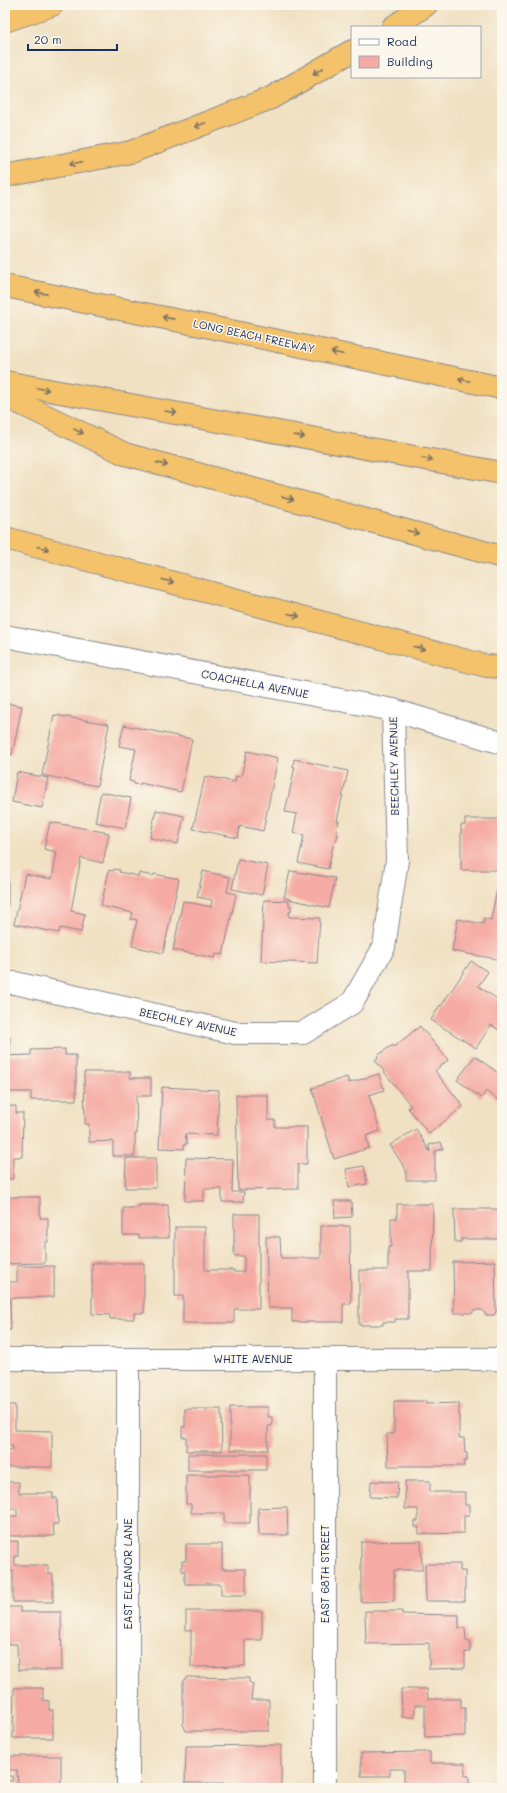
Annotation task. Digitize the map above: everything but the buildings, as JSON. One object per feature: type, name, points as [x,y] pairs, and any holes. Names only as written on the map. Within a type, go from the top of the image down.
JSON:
[{"type":"highway","points":[[5,21],[52,5]]},
{"type":"highway","points":[[394,26],[426,5]]},
{"type":"highway","points":[[5,176],[131,152],[271,98],[351,52]]},
{"type":"highway","name":"LONG BEACH FREEWAY","points":[[5,286],[227,330],[502,388]]},
{"type":"highway","points":[[5,382],[502,473]]},
{"type":"highway","points":[[5,396],[125,454],[502,557]]},
{"type":"highway","points":[[5,538],[494,667]]},
{"type":"street","name":"COACHELLA AVENUE","points":[[5,636],[393,710],[502,743]]},
{"type":"street","name":"BEECHLEY AVENUE","points":[[5,983],[15,983],[235,1033],[303,1033],[352,1003],[384,948],[396,867],[393,710]]},
{"type":"street","name":"WHITE AVENUE","points":[[5,1359],[502,1359]]},
{"type":"street","name":"EAST ELEANOR LANE","points":[[128,1359],[128,1788]]},
{"type":"street","name":"EAST 68TH STREET","points":[[325,1359],[325,1788]]}]
